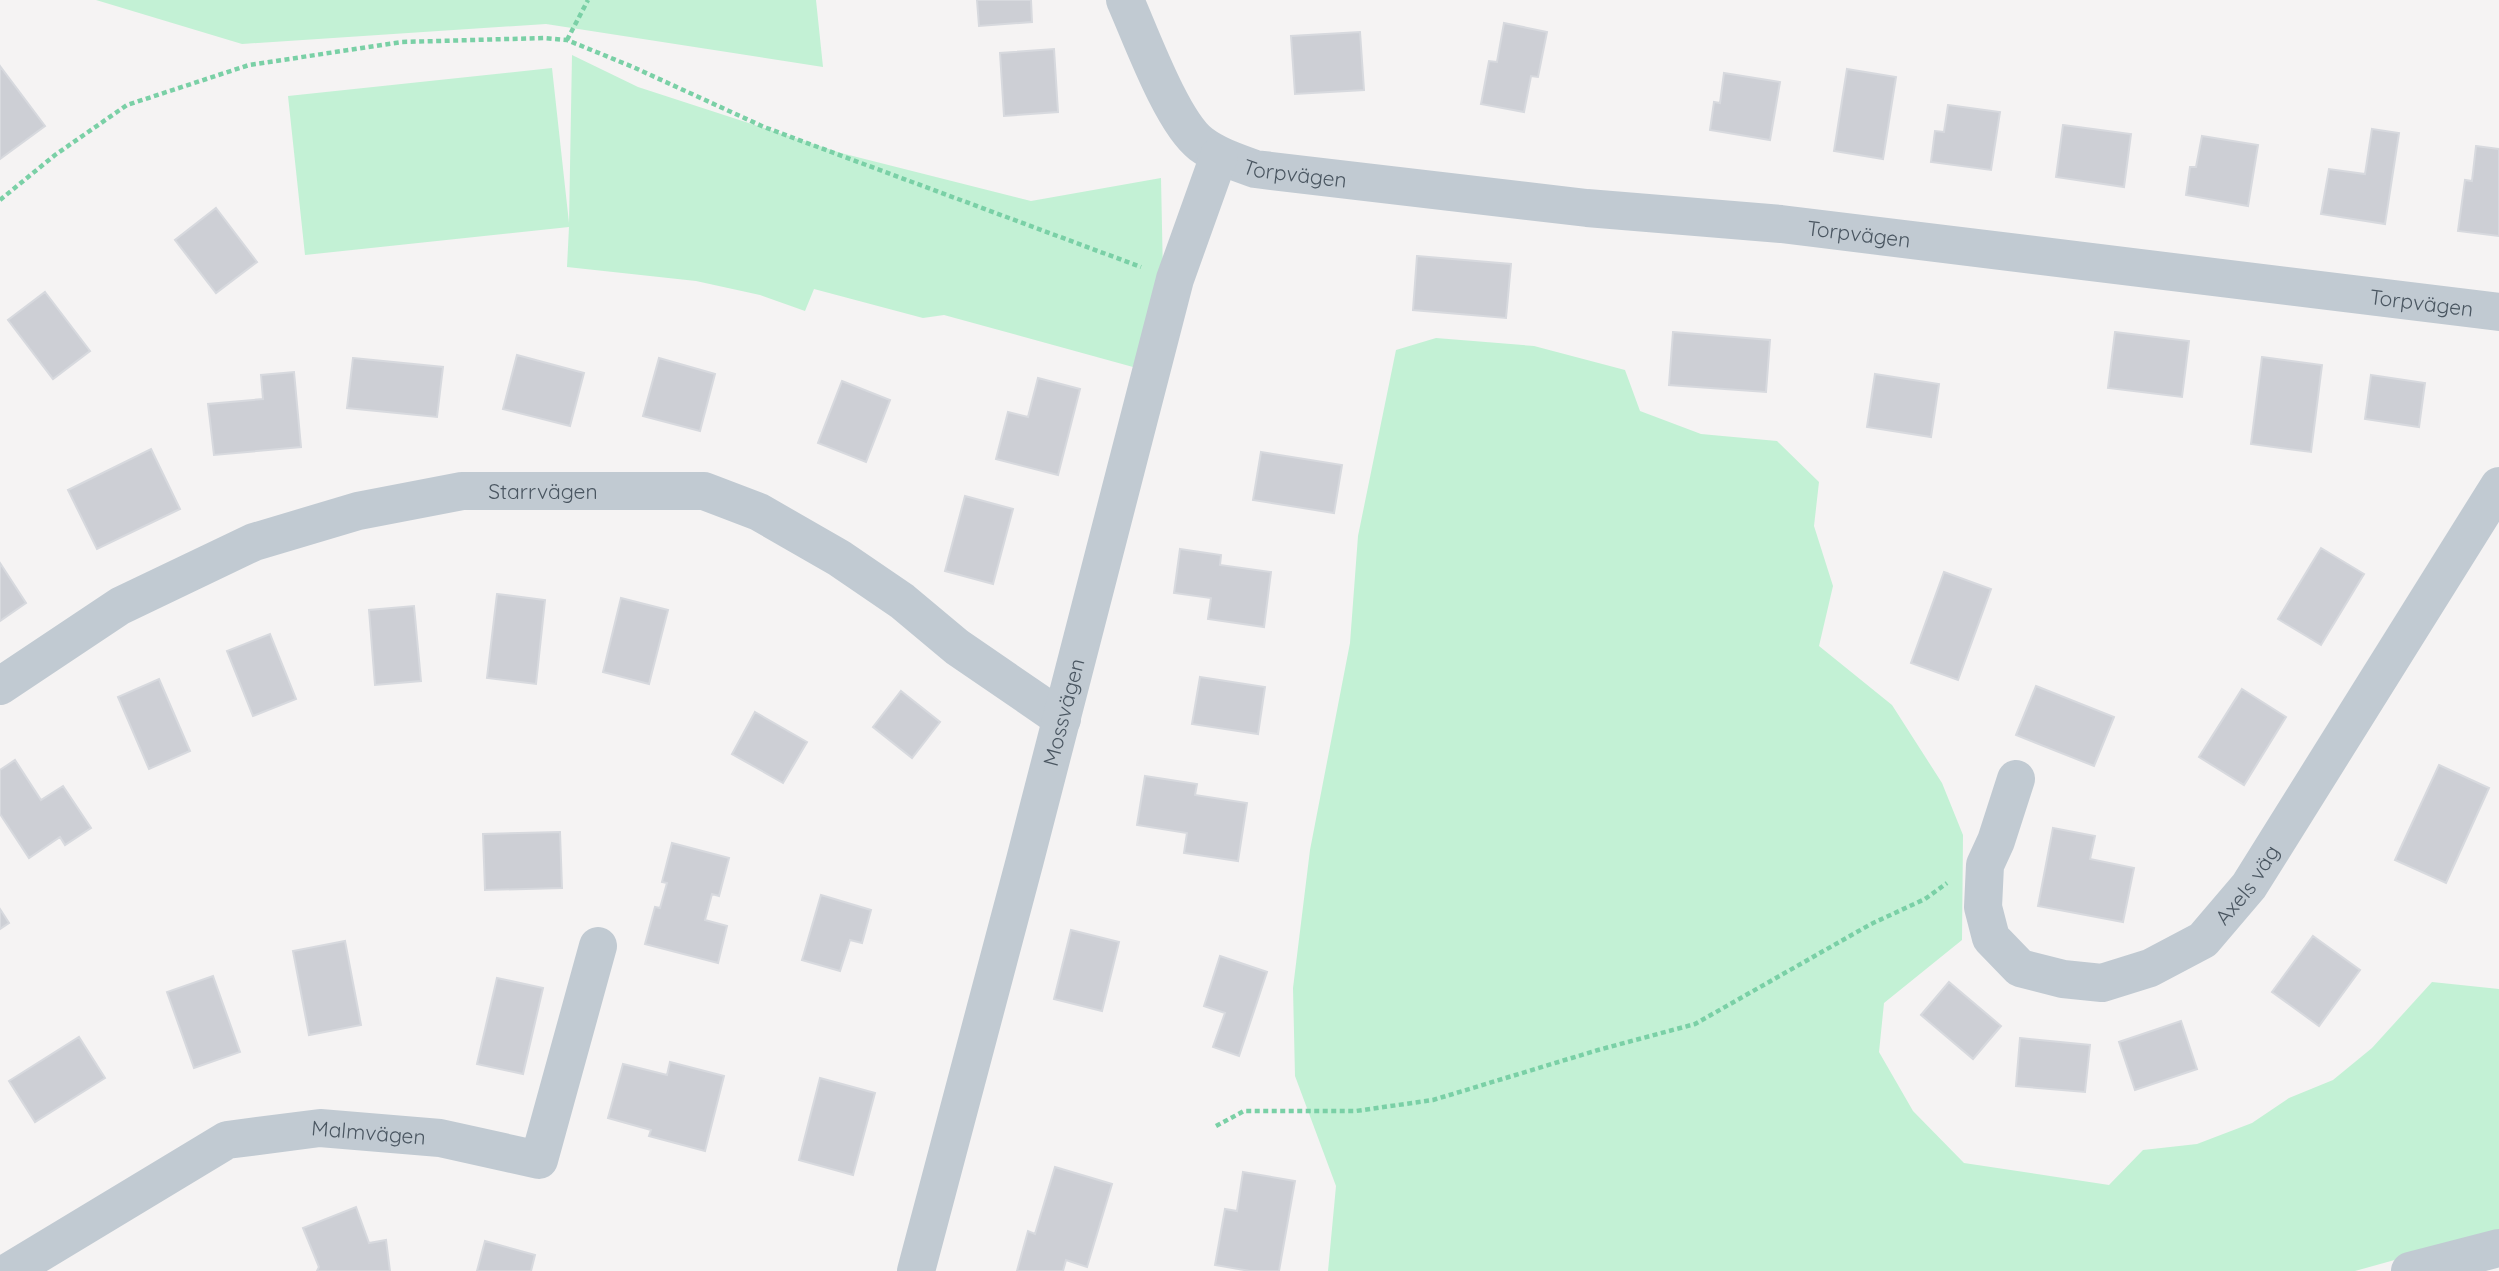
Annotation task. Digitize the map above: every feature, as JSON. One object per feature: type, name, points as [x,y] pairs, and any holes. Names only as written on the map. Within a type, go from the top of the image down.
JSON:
[{"type":"street","name":"Torpvägen","points":[[1125,0],[1178,118],[1198,142],[1219,156],[1255,169],[1587,208],[1781,224],[2499,312]]},
{"type":"street","name":"Mossvägen","points":[[916,1271],[1175,279],[1219,156]]},
{"type":"street","name":"Axels väg","points":[[2016,779],[1996,841],[1985,865],[1983,906],[1991,938],[2020,968],[2063,979],[2102,983],[2150,968],[2203,940],[2249,886],[2499,486]]},
{"type":"street","name":"Starrvägen","points":[[0,686],[120,606],[254,542],[358,511],[462,491],[704,491],[759,512],[839,558],[902,601],[957,647],[1062,719]]},
{"type":"street","name":"Malmvägen","points":[[10,1271],[228,1140],[320,1128],[440,1138],[538,1160],[598,946]]},
{"type":"street","points":[[2410,1271],[2499,1248]]},
{"type":"path","points":[[567,40],[588,0]]},
{"type":"path","points":[[0,200],[55,155],[127,105],[249,65],[402,42],[544,38],[567,40],[764,127],[1175,279]]},
{"type":"path","points":[[1216,1126],[1244,1111],[1356,1111],[1433,1100],[1695,1024],[1871,924],[1925,899],[1967,869],[1985,865]]},
{"type":"green space","points":[[96,0],[816,0],[823,67],[546,24],[242,44]]},
{"type":"green space","points":[[572,55],[638,87],[841,153],[1031,201],[1161,178],[1163,275],[1133,367],[944,315],[923,318],[814,289],[805,311],[760,295],[696,281],[567,267],[569,227],[305,255],[288,96],[552,68],[569,223]]},
{"type":"green space","points":[[1436,338],[1534,346],[1625,370],[1640,411],[1701,434],[1777,441],[1819,482],[1814,526],[1833,586],[1819,646],[1892,705],[1942,783],[1963,835],[1962,940],[1884,1003],[1879,1052],[1913,1111],[1964,1163],[2109,1185],[2143,1150],[2197,1144],[2252,1123],[2289,1098],[2333,1080],[2372,1048],[2432,982],[2499,989],[2499,1231],[2355,1271],[1328,1271],[1336,1186],[1295,1076],[1293,988],[1310,850],[1350,643],[1358,536],[1396,350]]},
{"type":"building","points":[[977,0],[1031,0],[1032,22],[979,26]]},
{"type":"building","points":[[1504,23],[1547,32],[1538,77],[1531,76],[1524,112],[1481,104],[1489,61],[1497,62]]},
{"type":"building","points":[[1360,32],[1364,90],[1295,94],[1291,36]]},
{"type":"building","points":[[1054,49],[1058,112],[1004,116],[1000,53]]},
{"type":"building","points":[[0,66],[45,126],[0,159]]},
{"type":"building","points":[[1847,69],[1896,77],[1883,159],[1834,151]]},
{"type":"building","points":[[1724,73],[1780,82],[1770,140],[1710,130],[1714,102],[1720,103]]},
{"type":"building","points":[[1948,105],[2000,112],[1991,170],[1931,162],[1935,131],[1944,132]]},
{"type":"building","points":[[2063,125],[2131,134],[2124,187],[2056,177]]},
{"type":"building","points":[[2372,129],[2399,133],[2385,224],[2321,214],[2329,169],[2365,174]]},
{"type":"building","points":[[2202,136],[2258,145],[2248,206],[2186,195],[2190,167],[2196,167]]},
{"type":"building","points":[[2476,146],[2499,149],[2499,236],[2458,231],[2465,180],[2472,181]]},
{"type":"building","points":[[216,208],[257,262],[216,293],[175,240]]},
{"type":"building","points":[[1417,256],[1511,264],[1506,318],[1413,310]]},
{"type":"building","points":[[45,292],[90,351],[53,379],[8,320]]},
{"type":"building","points":[[1673,332],[1770,340],[1766,392],[1669,385]]},
{"type":"building","points":[[2115,332],[2189,341],[2182,397],[2108,388]]},
{"type":"building","points":[[517,355],[584,373],[570,426],[503,409]]},
{"type":"building","points":[[2262,357],[2322,365],[2311,452],[2251,444]]},
{"type":"building","points":[[353,358],[443,367],[437,417],[347,408]]},
{"type":"building","points":[[659,358],[715,374],[700,431],[643,416]]},
{"type":"building","points":[[294,372],[301,447],[214,455],[208,404],[263,399],[261,375]]},
{"type":"building","points":[[1875,374],[1939,384],[1931,437],[1867,427]]},
{"type":"building","points":[[2371,375],[2425,383],[2419,427],[2365,419]]},
{"type":"building","points":[[1038,378],[1080,389],[1058,475],[996,459],[1008,412],[1028,417]]},
{"type":"building","points":[[842,381],[890,400],[866,462],[818,443]]},
{"type":"building","points":[[151,449],[180,509],[97,549],[68,490]]},
{"type":"building","points":[[1261,452],[1342,465],[1334,513],[1253,500]]},
{"type":"building","points":[[965,496],[1013,509],[993,584],[945,571]]},
{"type":"building","points":[[2321,548],[2364,574],[2321,645],[2278,619]]},
{"type":"building","points":[[1180,549],[1221,555],[1220,565],[1271,572],[1264,627],[1208,619],[1211,598],[1174,593]]},
{"type":"building","points":[[0,563],[26,603],[0,621]]},
{"type":"building","points":[[1944,572],[1991,589],[1958,680],[1911,663]]},
{"type":"building","points":[[497,594],[545,600],[536,684],[487,678]]},
{"type":"building","points":[[621,598],[668,610],[649,684],[603,672]]},
{"type":"building","points":[[414,606],[421,681],[375,685],[369,610]]},
{"type":"building","points":[[270,634],[296,699],[253,716],[227,651]]},
{"type":"building","points":[[1200,677],[1265,687],[1258,734],[1192,724]]},
{"type":"building","points":[[159,679],[190,751],[149,769],[118,697]]},
{"type":"building","points":[[2036,686],[2114,717],[2094,766],[2016,735]]},
{"type":"building","points":[[2242,689],[2286,717],[2244,785],[2199,757]]},
{"type":"building","points":[[901,691],[940,722],[912,758],[873,727]]},
{"type":"building","points":[[755,712],[807,742],[783,783],[732,754]]},
{"type":"building","points":[[15,760],[41,800],[63,786],[91,828],[65,845],[60,837],[29,858],[0,814],[0,770]]},
{"type":"building","points":[[2439,765],[2489,788],[2446,883],[2395,860]]},
{"type":"building","points":[[1145,776],[1197,784],[1195,795],[1247,803],[1238,861],[1184,853],[1187,833],[1137,825]]},
{"type":"building","points":[[2053,828],[2095,836],[2090,859],[2134,868],[2123,922],[2038,906]]},
{"type":"building","points":[[560,832],[562,888],[485,890],[483,834]]},
{"type":"building","points":[[672,843],[729,858],[719,896],[712,894],[705,920],[727,926],[718,963],[645,944],[655,907],[660,908],[667,883],[662,882]]},
{"type":"building","points":[[821,895],[871,910],[862,943],[850,940],[840,971],[802,960]]},
{"type":"building","points":[[0,909],[9,923],[0,929]]},
{"type":"building","points":[[1071,930],[1119,942],[1102,1011],[1054,999]]},
{"type":"building","points":[[2313,936],[2360,970],[2319,1026],[2272,992]]},
{"type":"building","points":[[345,941],[361,1025],[309,1035],[293,951]]},
{"type":"building","points":[[1220,956],[1267,972],[1239,1056],[1213,1047],[1225,1013],[1204,1006]]},
{"type":"building","points":[[213,976],[240,1052],[194,1068],[167,992]]},
{"type":"building","points":[[497,978],[543,988],[523,1074],[477,1064]]},
{"type":"building","points":[[1949,982],[2001,1026],[1973,1059],[1921,1015]]},
{"type":"building","points":[[2181,1021],[2197,1069],[2135,1090],[2119,1042]]},
{"type":"building","points":[[79,1037],[105,1078],[35,1122],[9,1081]]},
{"type":"building","points":[[2020,1038],[2090,1045],[2085,1092],[2016,1086]]},
{"type":"building","points":[[670,1062],[724,1076],[705,1151],[649,1136],[651,1130],[608,1118],[623,1064],[667,1075]]},
{"type":"building","points":[[820,1078],[875,1093],[853,1175],[799,1160]]},
{"type":"building","points":[[1055,1167],[1112,1184],[1087,1267],[1066,1260],[1063,1271],[1017,1271],[1028,1231],[1035,1234]]},
{"type":"building","points":[[1243,1172],[1295,1181],[1279,1271],[1250,1271],[1215,1265],[1225,1209],[1237,1211]]},
{"type":"building","points":[[356,1207],[369,1243],[386,1240],[390,1271],[317,1271],[319,1267],[303,1228]]},
{"type":"building","points":[[485,1241],[535,1255],[531,1271],[477,1271]]}]
